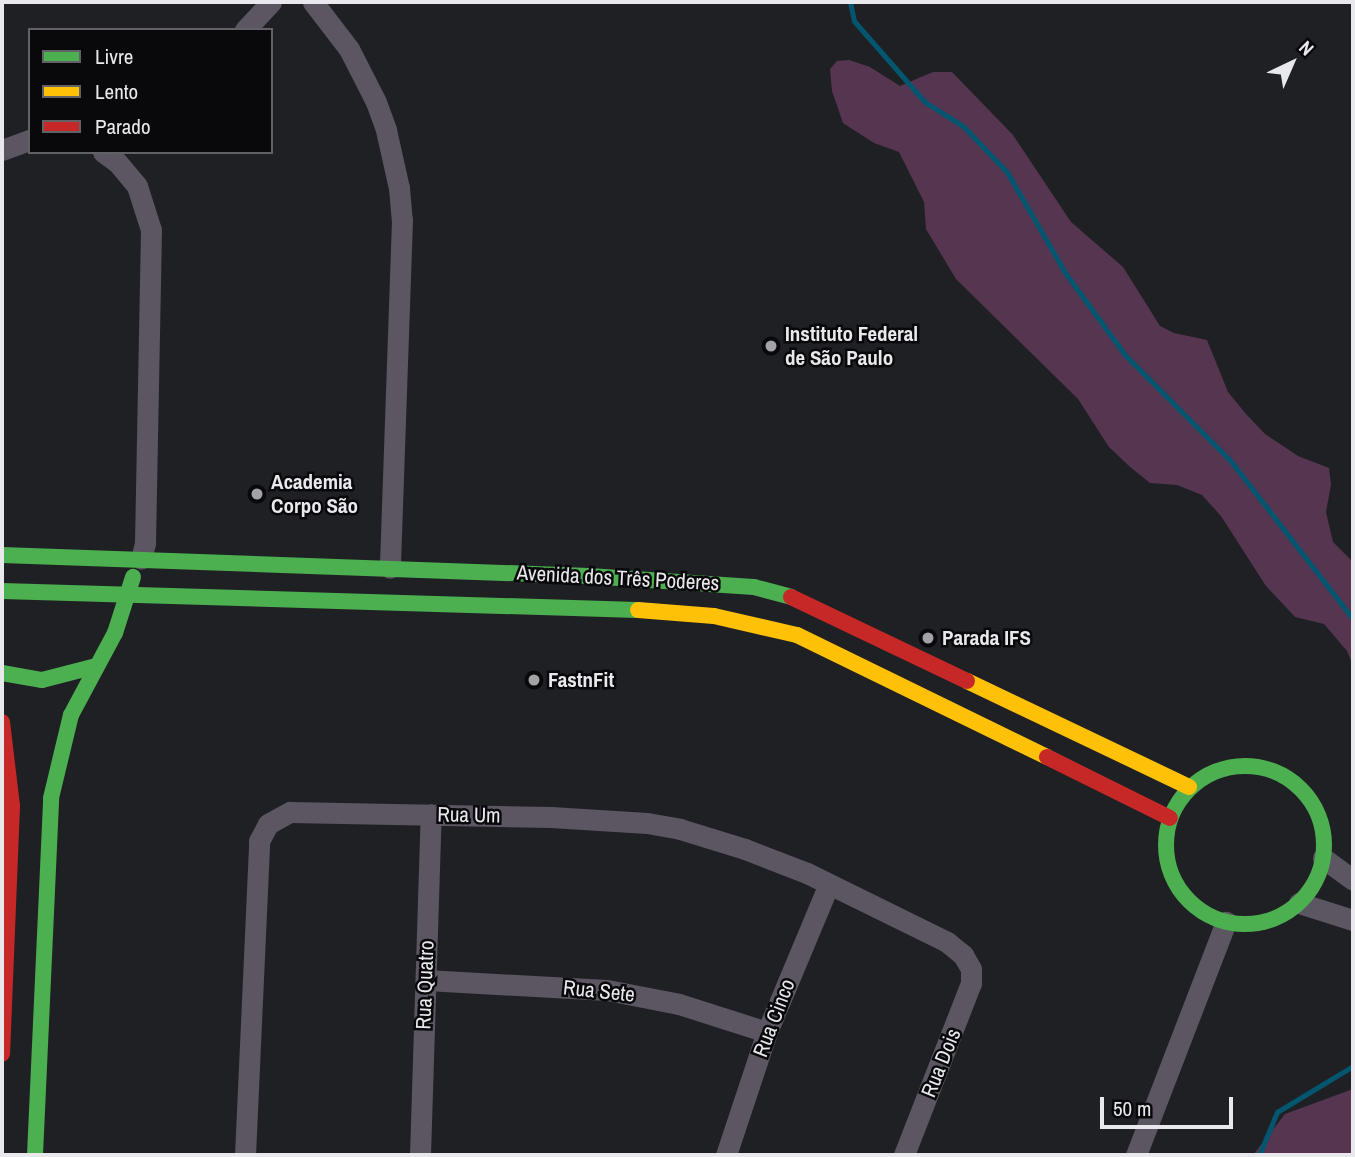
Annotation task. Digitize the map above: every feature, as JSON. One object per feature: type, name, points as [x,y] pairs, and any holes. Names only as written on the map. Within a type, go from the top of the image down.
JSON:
[{"type":"street","points":[[246,28],[271,2]]},
{"type":"street","points":[[313,2],[349,49],[376,102],[386,130],[399,188],[402,220],[390,568]]},
{"type":"street","points":[[2,150],[28,141]]},
{"type":"street","points":[[35,1155],[51,798],[71,715],[115,633],[126,592],[142,559],[145,543],[151,230],[144,200],[116,156]]},
{"type":"street","name":"Avenida dos Três Poderes","points":[[2,555],[390,568],[712,582],[754,587],[789,596],[832,614],[1189,788]]},
{"type":"street","name":"Avenida dos Três Poderes","points":[[2,591],[126,592],[666,611],[755,623],[797,635],[832,650],[1170,818]]},
{"type":"street","points":[[2,673],[42,680],[96,666]]},
{"type":"street","points":[[2,722],[12,806],[2,1054]]},
{"type":"street","points":[[1233,766],[1258,767],[1282,775],[1301,789],[1316,810],[1323,833],[1323,858],[1315,883],[1299,903],[1277,918],[1252,924],[1226,922],[1202,912],[1182,894],[1170,870],[1165,844],[1170,818],[1189,788],[1210,773],[1233,766]]},
{"type":"street","name":"Rua Um","points":[[245,1155],[257,854],[262,832],[276,817],[290,812],[431,814],[647,823],[745,849],[830,884],[947,942],[963,955],[971,970]]},
{"type":"street","name":"Rua Quatro","points":[[421,1155],[431,814]]},
{"type":"street","points":[[1323,858],[1353,880]]},
{"type":"street","name":"Rua Cinco","points":[[726,1155],[767,1032],[830,884]]},
{"type":"street","points":[[1299,903],[1353,920]]},
{"type":"street","points":[[1136,1155],[1226,922]]},
{"type":"street","name":"Rua Dois","points":[[904,1155],[964,1008],[971,983],[971,970]]},
{"type":"street","name":"Rua Sete","points":[[426,980],[607,990],[679,1004],[767,1032]]},
{"type":"shaded area","points":[[849,60],[870,67],[900,86],[933,72],[952,72],[1013,135],[1071,222],[1123,267],[1160,326],[1174,333],[1207,340],[1228,392],[1265,434],[1298,456],[1329,468],[1331,485],[1326,512],[1333,542],[1353,562],[1353,665],[1347,651],[1324,624],[1295,617],[1266,586],[1221,516],[1202,495],[1177,485],[1150,483],[1129,466],[1109,447],[1078,399],[956,279],[926,229],[924,202],[899,152],[874,143],[843,123],[832,91],[830,69],[837,61]]},
{"type":"shaded area","points":[[1353,1089],[1353,1155],[1253,1155],[1285,1114]]},
{"type":"waterway","points":[[850,2],[854,21],[925,102],[963,126],[1007,172],[1066,274],[1125,355],[1230,460],[1353,619]]},
{"type":"waterway","points":[[1259,1155],[1277,1112],[1353,1066]]},
{"type":"traffic: fast","points":[[2,555],[589,576],[754,587],[791,597]]},
{"type":"traffic: fast","points":[[35,1155],[51,798],[71,715],[115,633],[133,577]]},
{"type":"traffic: fast","points":[[2,591],[638,610]]},
{"type":"traffic: fast","points":[[2,673],[42,680],[96,666]]},
{"type":"traffic: fast","points":[[1245,766],[1275,772],[1301,789],[1318,815],[1324,845],[1318,875],[1301,901],[1275,918],[1245,924],[1215,918],[1189,901],[1172,875],[1166,845],[1172,815],[1189,789],[1215,772],[1245,766]]},
{"type":"traffic: slow","points":[[638,610],[714,616],[797,635],[1047,757]]},
{"type":"traffic: slow","points":[[967,681],[1189,787]]},
{"type":"traffic: jam","points":[[791,597],[967,681]]},
{"type":"traffic: jam","points":[[2,722],[12,806],[2,1054]]},
{"type":"traffic: jam","points":[[1047,757],[1170,818]]},
{"type":"place","name":"Instituto Federal de São Paulo","points":[[771,346]]},
{"type":"place","name":"Academia Corpo São","points":[[257,494]]},
{"type":"place","name":"Parada IFS","points":[[928,638]]},
{"type":"place","name":"FastnFit","points":[[534,680]]}]
